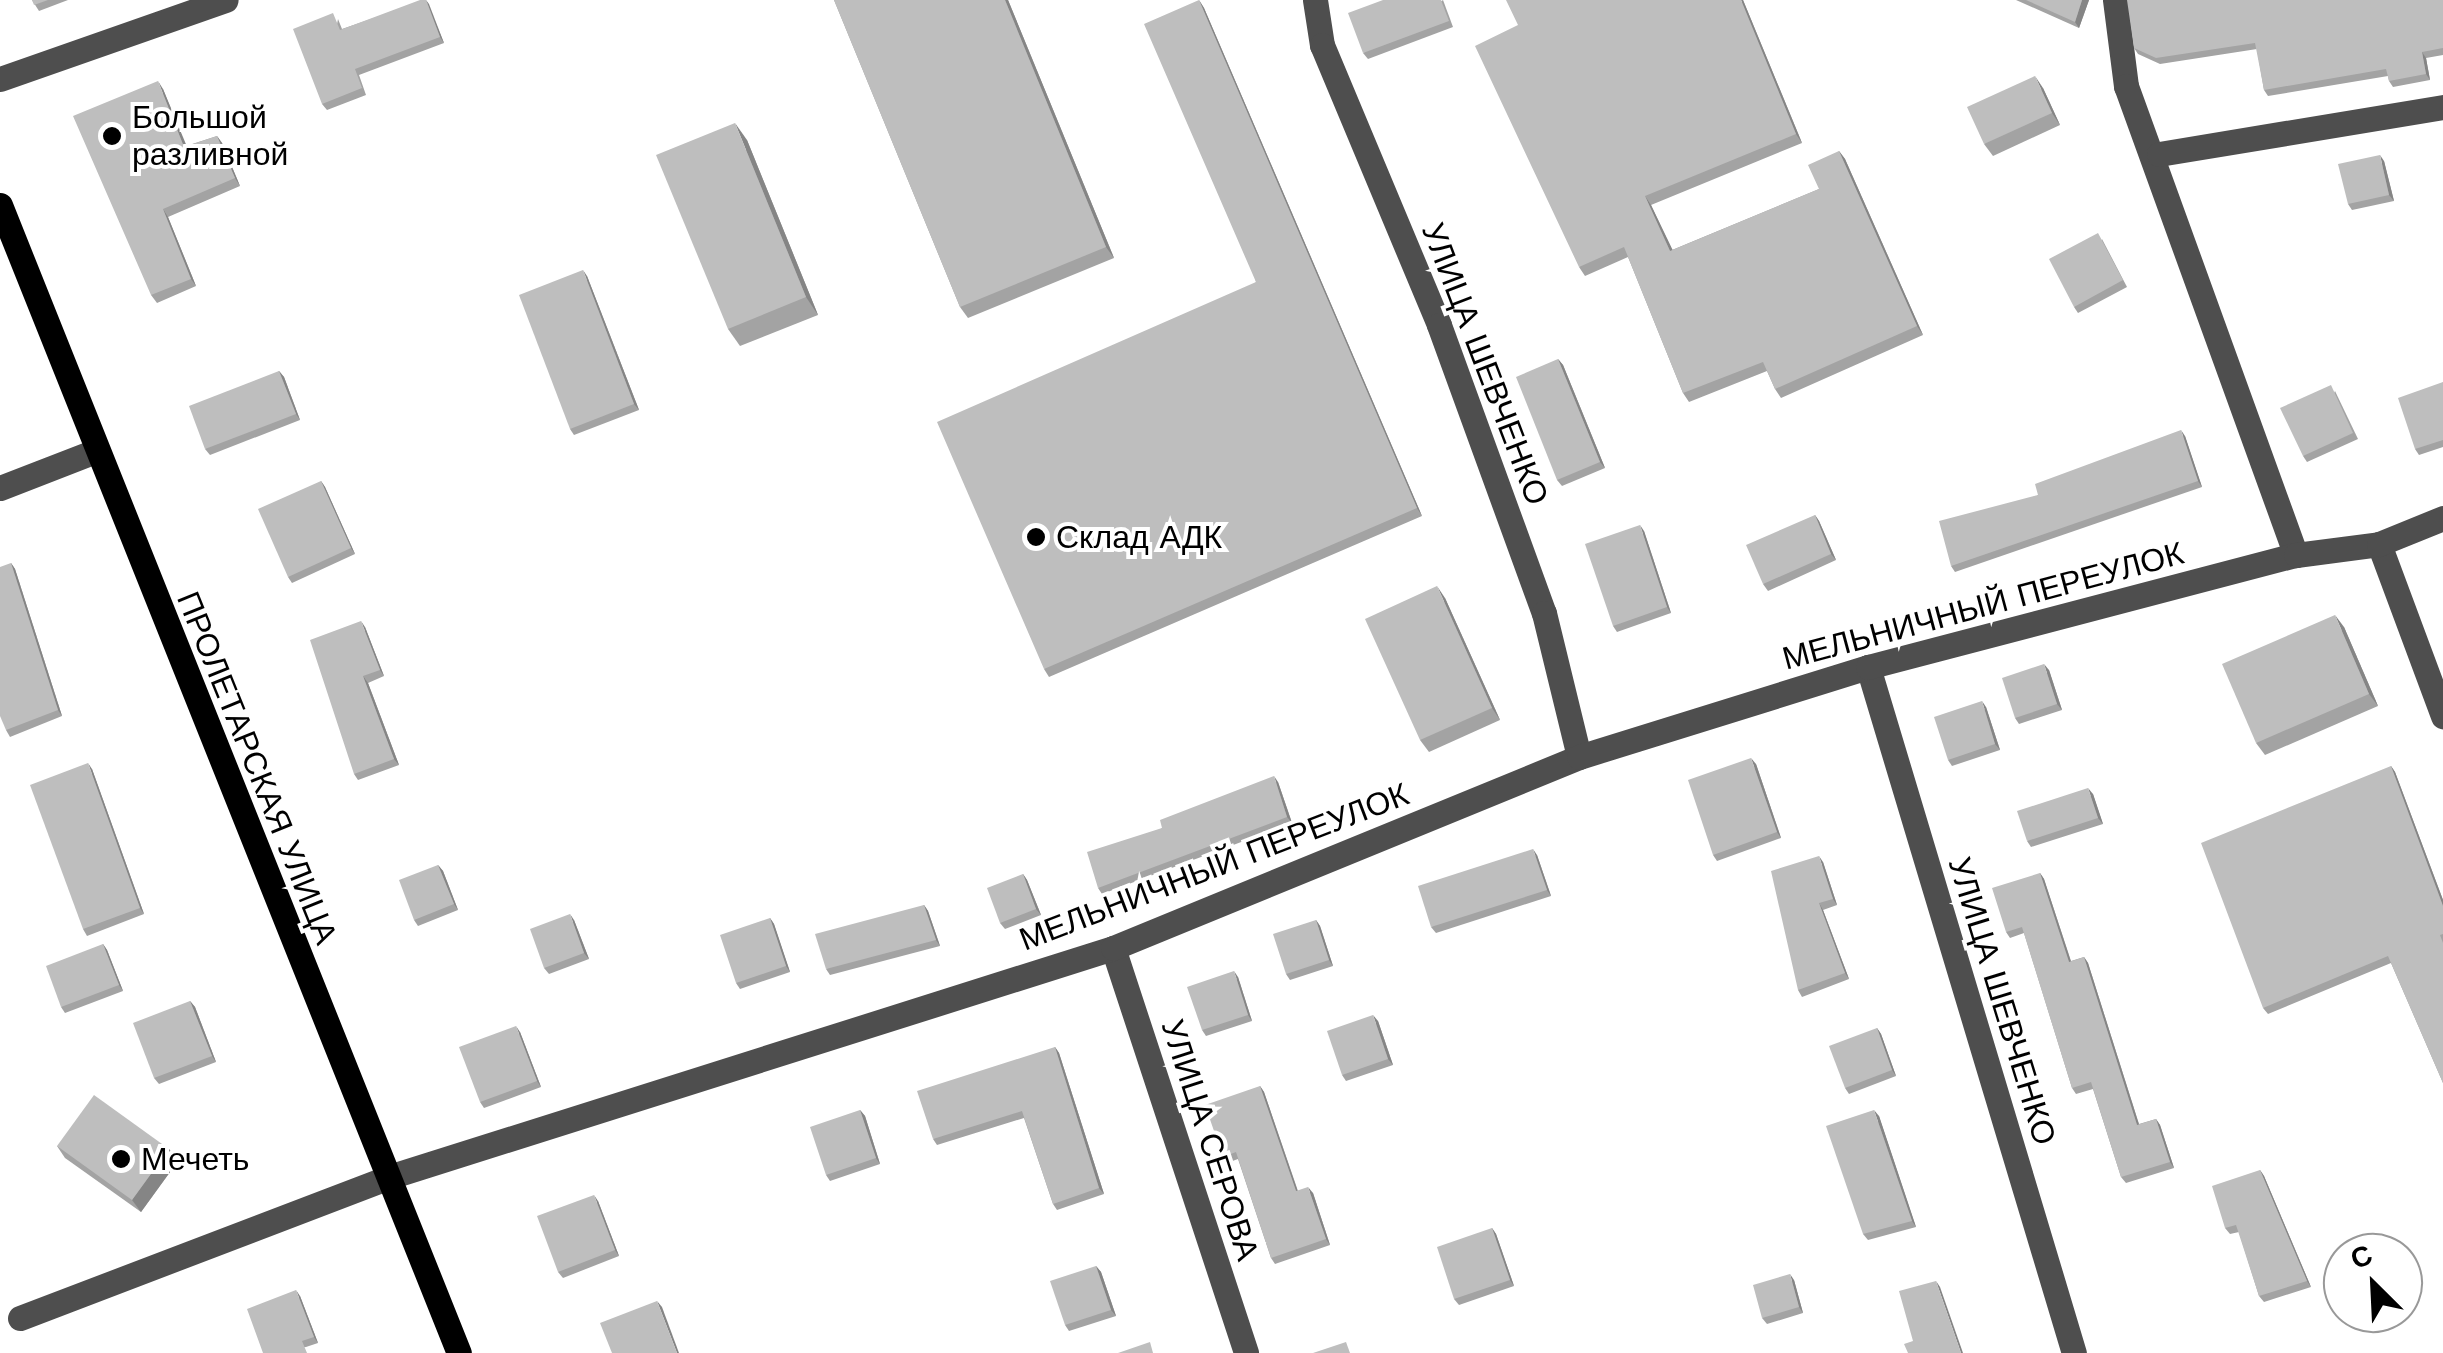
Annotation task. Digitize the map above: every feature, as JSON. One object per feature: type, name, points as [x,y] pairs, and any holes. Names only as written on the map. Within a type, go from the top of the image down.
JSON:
[{"type":"main road","name":"ПРОЛЕТАРСКАЯ УЛИЦА","points":[[0,205],[94,452],[459,1353]]},
{"type":"street","points":[[0,79],[226,0]]},
{"type":"street","name":"УЛИЦА ШЕВЧЕНКО","points":[[1315,0],[1322,45],[1439,325],[1544,613],[1579,757]]},
{"type":"street","points":[[2115,0],[2126,86],[2158,154],[2296,554]]},
{"type":"street","points":[[2158,154],[2443,107]]},
{"type":"street","points":[[0,488],[94,452]]},
{"type":"street","name":"МЕЛЬНИЧНЫЙ ПЕРЕУЛОК","points":[[20,1318],[389,1177],[1113,948],[1579,757],[1868,668],[2296,554],[2379,544],[2443,518]]},
{"type":"street","points":[[2379,544],[2443,716]]},
{"type":"street","name":"УЛИЦА ШЕВЧЕНКО","points":[[1868,668],[2074,1353]]},
{"type":"street","name":"УЛИЦА СЕРОВА","points":[[1113,948],[1246,1353]]},
{"type":"building","points":[[426,0],[440,37],[355,69],[362,88],[322,104],[293,29],[333,13],[340,30]]},
{"type":"building","points":[[834,0],[1005,0],[1106,247],[960,307]]},
{"type":"building","points":[[1199,0],[1417,508],[1044,669],[937,422],[1256,282],[1144,24]]},
{"type":"building","points":[[1383,0],[1441,0],[1449,21],[1363,53],[1348,13]]},
{"type":"building","points":[[1506,0],[1741,0],[1796,134],[1645,196],[1670,251],[1819,189],[1808,165],[1839,151],[1917,326],[1775,389],[1763,362],[1683,393],[1624,247],[1579,267],[1475,46],[1518,25]]},
{"type":"building","points":[[2026,0],[2082,0],[2075,22]]},
{"type":"building","points":[[2127,0],[2443,0],[2443,48],[2422,52],[2426,74],[2389,81],[2386,69],[2264,90],[2255,43],[2156,58],[2134,48]]},
{"type":"building","points":[[2035,76],[2052,113],[1984,144],[1967,107]]},
{"type":"building","points":[[158,81],[184,147],[217,136],[235,178],[163,209],[191,279],[151,295],[73,116]]},
{"type":"building","points":[[735,123],[806,297],[728,329],[656,155]]},
{"type":"building","points":[[2380,155],[2389,195],[2348,204],[2338,164]]},
{"type":"building","points":[[2098,233],[2123,280],[2074,307],[2049,259]]},
{"type":"building","points":[[583,270],[634,404],[570,429],[519,295]]},
{"type":"building","points":[[1558,359],[1600,462],[1557,480],[1516,377]]},
{"type":"building","points":[[279,371],[296,414],[205,449],[189,406]]},
{"type":"building","points":[[2443,382],[2443,440],[2415,449],[2398,398]]},
{"type":"building","points":[[2331,385],[2353,433],[2303,456],[2280,408]]},
{"type":"building","points":[[2181,430],[2198,481],[1951,566],[1939,521],[2038,495],[2035,484]]},
{"type":"building","points":[[321,481],[351,548],[288,577],[258,509]]},
{"type":"building","points":[[1815,515],[1831,554],[1763,584],[1746,545]]},
{"type":"building","points":[[1640,525],[1667,607],[1613,626],[1585,544]]},
{"type":"building","points":[[11,563],[58,710],[6,730],[0,716],[0,567]]},
{"type":"building","points":[[1437,586],[1492,708],[1420,740],[1365,619]]},
{"type":"building","points":[[2335,615],[2369,694],[2256,743],[2222,664]]},
{"type":"building","points":[[361,621],[380,670],[363,676],[394,759],[354,774],[310,640]]},
{"type":"building","points":[[2044,664],[2057,704],[2015,718],[2002,678]]},
{"type":"building","points":[[1982,701],[1995,744],[1948,760],[1934,717]]},
{"type":"building","points":[[1751,758],[1777,832],[1713,855],[1688,780]]},
{"type":"building","points":[[88,763],[140,908],[83,929],[30,785]]},
{"type":"building","points":[[2391,766],[2443,906],[2443,1083],[2388,956],[2263,1008],[2201,843]]},
{"type":"building","points":[[1274,776],[1287,817],[1098,888],[1087,852],[1162,828],[1160,820]]},
{"type":"building","points":[[2088,788],[2098,818],[2027,841],[2017,811]]},
{"type":"building","points":[[1533,849],[1547,890],[1431,927],[1418,886]]},
{"type":"building","points":[[1819,856],[1833,899],[1819,903],[1845,973],[1798,990],[1771,871]]},
{"type":"building","points":[[438,865],[454,904],[414,920],[399,880]]},
{"type":"building","points":[[2040,873],[2069,962],[2084,957],[2137,1125],[2156,1119],[2170,1162],[2121,1177],[2091,1082],[2072,1088],[2022,927],[2006,932],[1992,888]]},
{"type":"building","points":[[1023,874],[1036,909],[1000,923],[987,888]]},
{"type":"building","points":[[924,905],[936,940],[826,969],[815,934]]},
{"type":"building","points":[[570,914],[584,953],[544,968],[530,929]]},
{"type":"building","points":[[770,918],[786,966],[736,983],[720,935]]},
{"type":"building","points":[[1316,920],[1329,960],[1286,974],[1273,934]]},
{"type":"building","points":[[103,944],[119,985],[61,1007],[46,966]]},
{"type":"building","points":[[1234,971],[1248,1015],[1202,1030],[1187,987]]},
{"type":"building","points":[[190,1001],[212,1056],[154,1078],[133,1023]]},
{"type":"building","points":[[1373,1015],[1388,1059],[1342,1075],[1327,1031]]},
{"type":"building","points":[[516,1026],[537,1081],[480,1102],[459,1047]]},
{"type":"building","points":[[1877,1028],[1892,1070],[1845,1088],[1829,1046]]},
{"type":"building","points":[[1055,1047],[1099,1188],[1053,1204],[1022,1111],[933,1139],[917,1091]]},
{"type":"building","points":[[1260,1086],[1296,1191],[1308,1187],[1326,1239],[1271,1258],[1236,1152],[1223,1157],[1205,1105]]},
{"type":"building","name":"Мечеть","points":[[94,1095],[169,1149],[132,1200],[57,1146]]},
{"type":"building","points":[[860,1110],[876,1158],[826,1175],[810,1127]]},
{"type":"building","points":[[1874,1110],[1912,1221],[1863,1234],[1826,1126]]},
{"type":"building","points":[[2260,1170],[2307,1281],[2259,1296],[2236,1225],[2225,1228],[2212,1186]]},
{"type":"building","points":[[594,1195],[615,1250],[558,1272],[537,1216]]},
{"type":"building","points":[[1492,1228],[1510,1280],[1454,1299],[1437,1247]]},
{"type":"building","points":[[1096,1266],[1111,1310],[1065,1325],[1050,1281]]},
{"type":"building","points":[[1790,1274],[1799,1307],[1762,1318],[1753,1285]]},
{"type":"building","points":[[1936,1281],[1961,1353],[1908,1353],[1904,1344],[1913,1341],[1899,1291]]},
{"type":"building","points":[[296,1290],[314,1337],[302,1341],[307,1353],[263,1353],[247,1309]]},
{"type":"building","points":[[657,1301],[677,1353],[612,1353],[600,1323]]},
{"type":"building","points":[[1150,1342],[1153,1353],[1118,1353]]},
{"type":"building","points":[[1346,1342],[1350,1353],[1313,1353]]},
{"type":"place","name":"Большой разливной","points":[[112,136]]},
{"type":"place","name":"Склад АДК","points":[[1036,537]]},
{"type":"place","name":"Мечеть","points":[[121,1159]]}]
